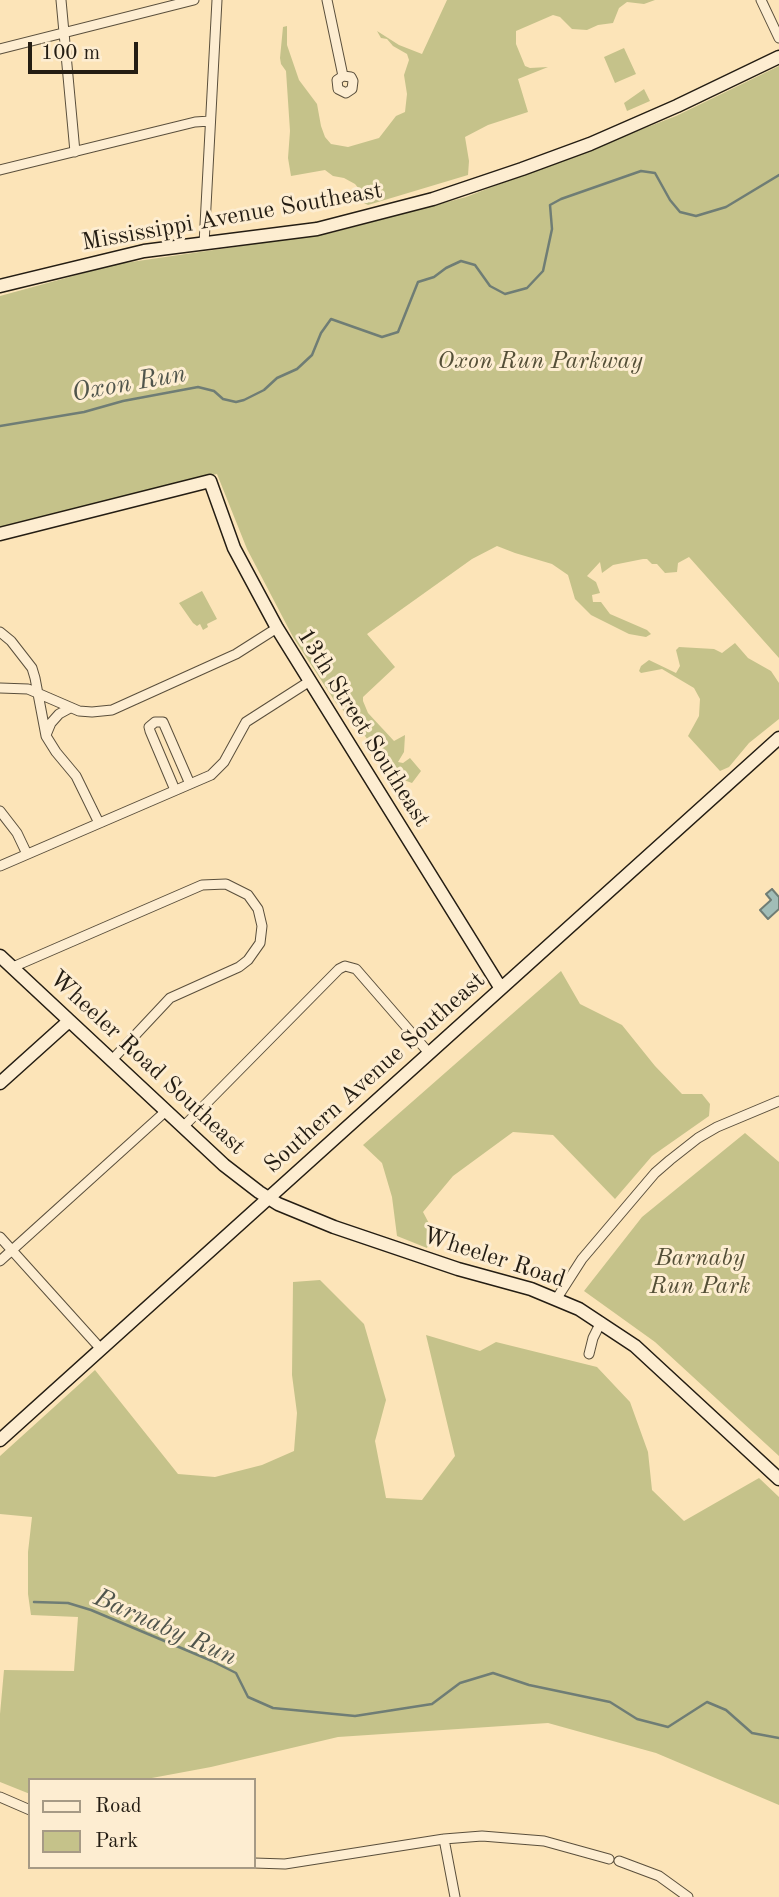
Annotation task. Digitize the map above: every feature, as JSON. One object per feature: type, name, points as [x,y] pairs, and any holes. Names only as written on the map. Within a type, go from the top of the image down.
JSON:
[{"type":"main road","name":"Mississippi Avenue Southeast","points":[[0,286],[125,254],[317,229],[388,212],[472,187],[564,154],[630,127],[779,57]]},
{"type":"main road","name":"13th Street Southeast","points":[[0,534],[210,481],[233,548],[277,628],[500,987]]},
{"type":"main road","name":"Southern Avenue Southeast","points":[[0,1440],[779,738]]},
{"type":"main road","name":"Wheeler Road Southeast","points":[[0,956],[230,1171],[268,1198]]},
{"type":"main road","points":[[0,1083],[69,1021]]},
{"type":"main road","name":"Wheeler Road","points":[[268,1198],[301,1215],[334,1227],[458,1269],[557,1298],[601,1322],[635,1346],[779,1479]]},
{"type":"street","points":[[61,0],[75,152]]},
{"type":"street","points":[[0,50],[194,0]]},
{"type":"street","points":[[204,243],[216,0]]},
{"type":"street","points":[[327,0],[344,76]]},
{"type":"street","points":[[761,0],[779,38]]},
{"type":"street","points":[[0,170],[195,122],[210,121]]},
{"type":"street","points":[[0,688],[22,688],[38,692],[70,708],[92,712],[120,707],[239,652],[277,628]]},
{"type":"street","points":[[0,632],[11,641],[32,668],[46,736],[76,776],[99,823]]},
{"type":"street","points":[[0,866],[211,775],[220,768],[246,722],[310,681]]},
{"type":"street","points":[[46,736],[51,723],[59,714],[70,708]]},
{"type":"street","points":[[175,790],[150,731],[149,727],[155,722],[163,722],[190,784]]},
{"type":"street","points":[[0,811],[27,854]]},
{"type":"street","points":[[0,827],[8,820]]},
{"type":"street","points":[[13,967],[202,885],[226,884],[248,895],[259,910],[262,926],[260,943],[248,960],[239,967],[173,996],[111,1060]]},
{"type":"street","points":[[183,1127],[340,968],[351,967],[429,1053]]},
{"type":"street","points":[[557,1298],[582,1259],[655,1173],[698,1138],[717,1127],[779,1101]]},
{"type":"street","points":[[0,1261],[166,1111]]},
{"type":"street","points":[[0,1237],[100,1349]]},
{"type":"street","points":[[589,1353],[601,1322]]},
{"type":"street","points":[[0,1797],[28,1809]]},
{"type":"street","points":[[256,1863],[285,1864],[444,1839],[482,1836],[520,1838],[544,1841],[614,1860],[659,1876],[688,1897]]},
{"type":"street","points":[[444,1839],[455,1897]]},
{"type":"green space","points":[[447,0],[655,0],[644,4],[627,2],[619,8],[613,23],[587,30],[572,29],[560,17],[553,15],[516,31],[516,44],[525,66],[548,67],[518,79],[528,112],[488,125],[465,137],[468,175],[368,205],[364,203],[355,184],[325,170],[291,176],[288,158],[290,131],[286,71],[280,58],[283,27],[287,26],[287,45],[299,80],[317,104],[325,137],[331,144],[348,147],[379,138],[396,116],[405,112],[407,94],[404,75],[409,60],[407,54],[387,39],[381,38],[377,31],[399,45],[422,54]]},
{"type":"green space","points":[[624,48],[636,74],[615,83],[604,57]]},
{"type":"green space","name":"Oxon Run Parkway","points":[[779,66],[779,658],[689,557],[678,563],[677,572],[665,573],[657,564],[643,559],[613,565],[602,573],[600,562],[587,576],[596,582],[600,593],[592,595],[593,602],[601,602],[610,614],[647,630],[651,634],[646,637],[629,634],[591,615],[575,599],[568,575],[552,564],[497,546],[472,559],[367,634],[395,667],[363,697],[363,701],[368,713],[394,741],[405,735],[404,752],[398,762],[403,763],[410,758],[421,771],[412,783],[401,779],[387,765],[387,757],[379,756],[358,726],[336,703],[293,637],[247,549],[217,474],[0,527],[0,296],[117,264],[331,233],[466,197],[676,116]]},
{"type":"green space","points":[[644,89],[650,101],[627,111],[624,103]]},
{"type":"green space","points":[[202,591],[217,619],[207,624],[208,627],[203,630],[200,624],[197,626],[193,623],[179,603]]},
{"type":"green space","points":[[735,643],[748,658],[771,671],[779,683],[779,719],[749,743],[729,767],[720,771],[688,736],[699,716],[700,699],[694,688],[662,669],[641,673],[639,671],[649,660],[676,673],[680,666],[676,650],[679,647],[714,649],[722,653]]},
{"type":"green space","points":[[561,971],[580,1004],[622,1025],[682,1094],[702,1094],[710,1104],[709,1116],[652,1156],[615,1199],[553,1135],[513,1132],[453,1176],[423,1212],[433,1231],[427,1248],[397,1236],[392,1197],[382,1163],[363,1145]]},
{"type":"green space","name":"Barnaby Run Park","points":[[745,1133],[779,1162],[779,1456],[655,1342],[584,1291],[642,1217]]},
{"type":"green space","points":[[320,1280],[364,1324],[386,1400],[375,1441],[386,1498],[422,1500],[455,1456],[426,1335],[480,1351],[496,1342],[597,1367],[630,1402],[648,1452],[652,1490],[684,1521],[759,1478],[779,1497],[779,1805],[656,1753],[548,1723],[338,1737],[152,1778],[28,1778],[28,1793],[0,1782],[0,1714],[4,1670],[74,1671],[78,1617],[31,1615],[28,1552],[32,1517],[0,1514],[0,1456],[95,1370],[178,1474],[215,1477],[262,1465],[294,1451],[297,1413],[292,1375],[293,1282]]},
{"type":"water","points":[[772,889],[779,897],[779,909],[768,919],[760,910],[771,900],[766,894]]},
{"type":"waterway","name":"Oxon Run","points":[[0,426],[84,412],[123,401],[198,387],[214,391],[223,399],[236,402],[244,400],[264,390],[277,378],[297,369],[312,355],[321,333],[331,319],[382,337],[398,332],[418,282],[434,277],[461,261],[475,265],[490,286],[505,294],[527,288],[543,271],[552,229],[550,205],[561,199],[641,171],[655,173],[680,212],[696,216],[726,207],[779,175]]},
{"type":"waterway","name":"Barnaby Run","points":[[34,1602],[68,1603],[91,1610],[212,1661],[236,1673],[248,1697],[273,1708],[355,1716],[432,1704],[460,1683],[493,1673],[529,1685],[610,1702],[637,1719],[668,1727],[707,1702],[726,1710],[752,1733],[779,1738]]}]
